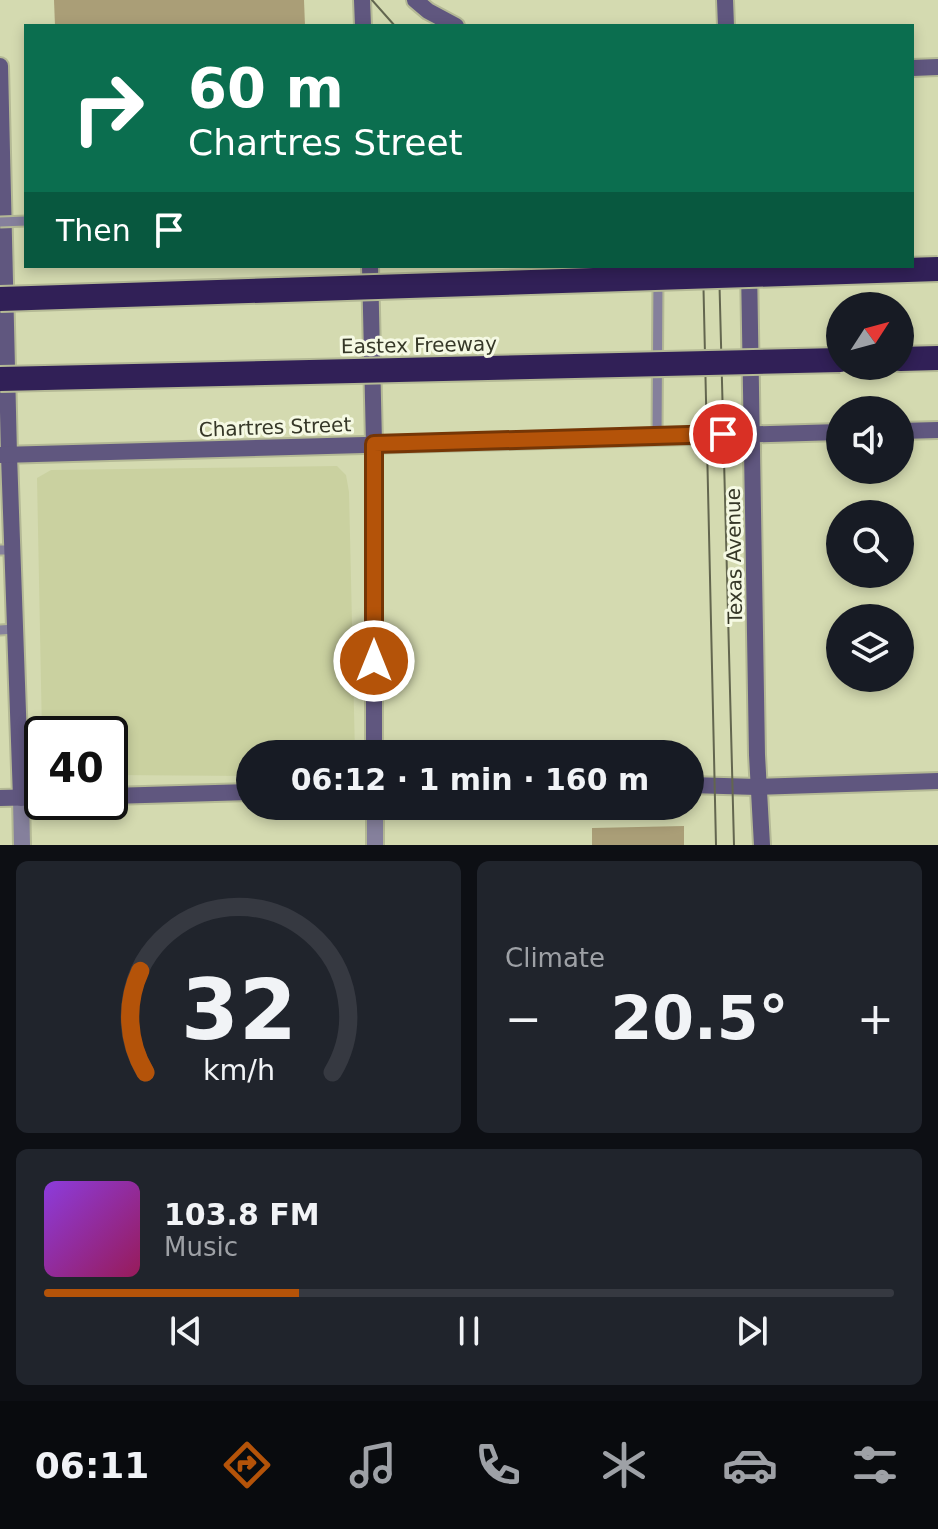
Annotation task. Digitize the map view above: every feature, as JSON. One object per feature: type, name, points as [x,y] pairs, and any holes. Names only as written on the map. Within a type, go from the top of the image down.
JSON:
[{"type":"highway","points":[[0,299],[938,269]]},
{"type":"highway","points":[[914,359],[938,358]]},
{"type":"highway","name":"Eastex Freeway","points":[[0,379],[826,360]]},
{"type":"street","points":[[362,0],[363,24]]},
{"type":"street","points":[[415,0],[452,24]]},
{"type":"street","points":[[725,0],[726,24]]},
{"type":"street","points":[[0,66],[8,630],[22,845]]},
{"type":"street","points":[[914,68],[938,67]]},
{"type":"street","points":[[370,268],[374,444],[374,740]]},
{"type":"street","name":"Texas Avenue","points":[[749,268],[757,787],[762,845]]},
{"type":"street","points":[[914,431],[938,430]]},
{"type":"street","name":"Chartres Street","points":[[4,455],[826,432]]},
{"type":"street","points":[[704,785],[757,787],[938,781]]},
{"type":"street","points":[[128,795],[236,792]]},
{"type":"street","points":[[0,798],[24,798]]},
{"type":"street","points":[[375,820],[375,845]]},
{"type":"lane","points":[[0,222],[24,221]]},
{"type":"lane","points":[[657,436],[658,268]]},
{"type":"shaded area","points":[[337,466],[346,475],[349,492],[355,740],[236,740],[236,776],[128,775],[128,716],[42,716],[37,478],[51,470]]},
{"type":"building","points":[[54,0],[304,0],[305,24],[55,24]]},
{"type":"building","points":[[684,826],[684,845],[592,845],[592,828]]},
{"type":"tram line","points":[[372,0],[393,24]]},
{"type":"tram line","points":[[703,268],[716,845]]},
{"type":"tram line","points":[[719,268],[734,845]]},
{"type":"route","points":[[374,661],[374,444],[723,434]]}]
